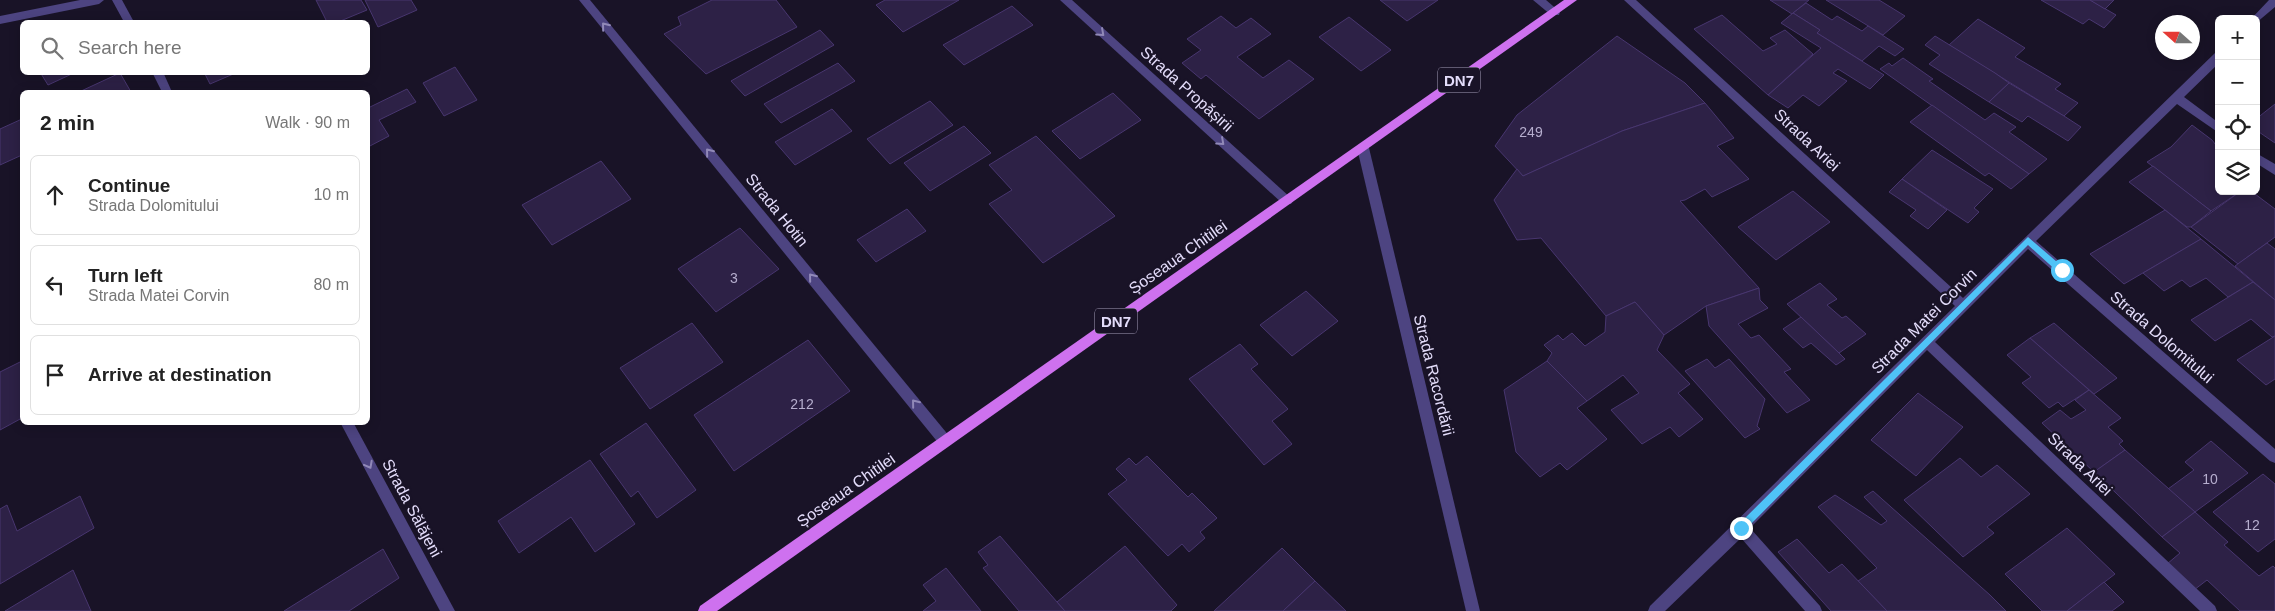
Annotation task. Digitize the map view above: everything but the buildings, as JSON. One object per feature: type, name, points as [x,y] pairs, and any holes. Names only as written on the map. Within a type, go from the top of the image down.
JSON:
[{"type":"main road","name":"Șoseaua Chitilei","points":[[705,611],[1572,0]]},
{"type":"street","points":[[0,20],[99,0]]},
{"type":"street","points":[[117,0],[129,20]]},
{"type":"street","name":"Strada Hotin","points":[[584,0],[945,441]]},
{"type":"street","name":"Strada Propășirii","points":[[1065,0],[1287,202]]},
{"type":"street","points":[[1538,0],[1555,12]]},
{"type":"street","name":"Strada Ariei","points":[[1629,0],[1963,306]]},
{"type":"street","points":[[2260,16],[2275,1]]},
{"type":"street","name":"Strada Matei Corvin","points":[[1655,611],[1741,528],[2028,240],[2215,60]]},
{"type":"street","points":[[158,75],[166,90]]},
{"type":"street","points":[[2176,97],[2215,126]]},
{"type":"street","name":"Strada Racordării","points":[[1363,148],[1473,611]]},
{"type":"street","points":[[2260,160],[2275,170]]},
{"type":"street","name":"Strada Dolomitului","points":[[2028,240],[2275,457]]},
{"type":"street","name":"Strada Ariei","points":[[1926,342],[2210,611]]},
{"type":"street","name":"Strada Sălăjeni","points":[[348,425],[448,611]]},
{"type":"street","points":[[1741,528],[1815,611]]},
{"type":"route","points":[[1741,528],[2028,240],[2062,270]]}]
